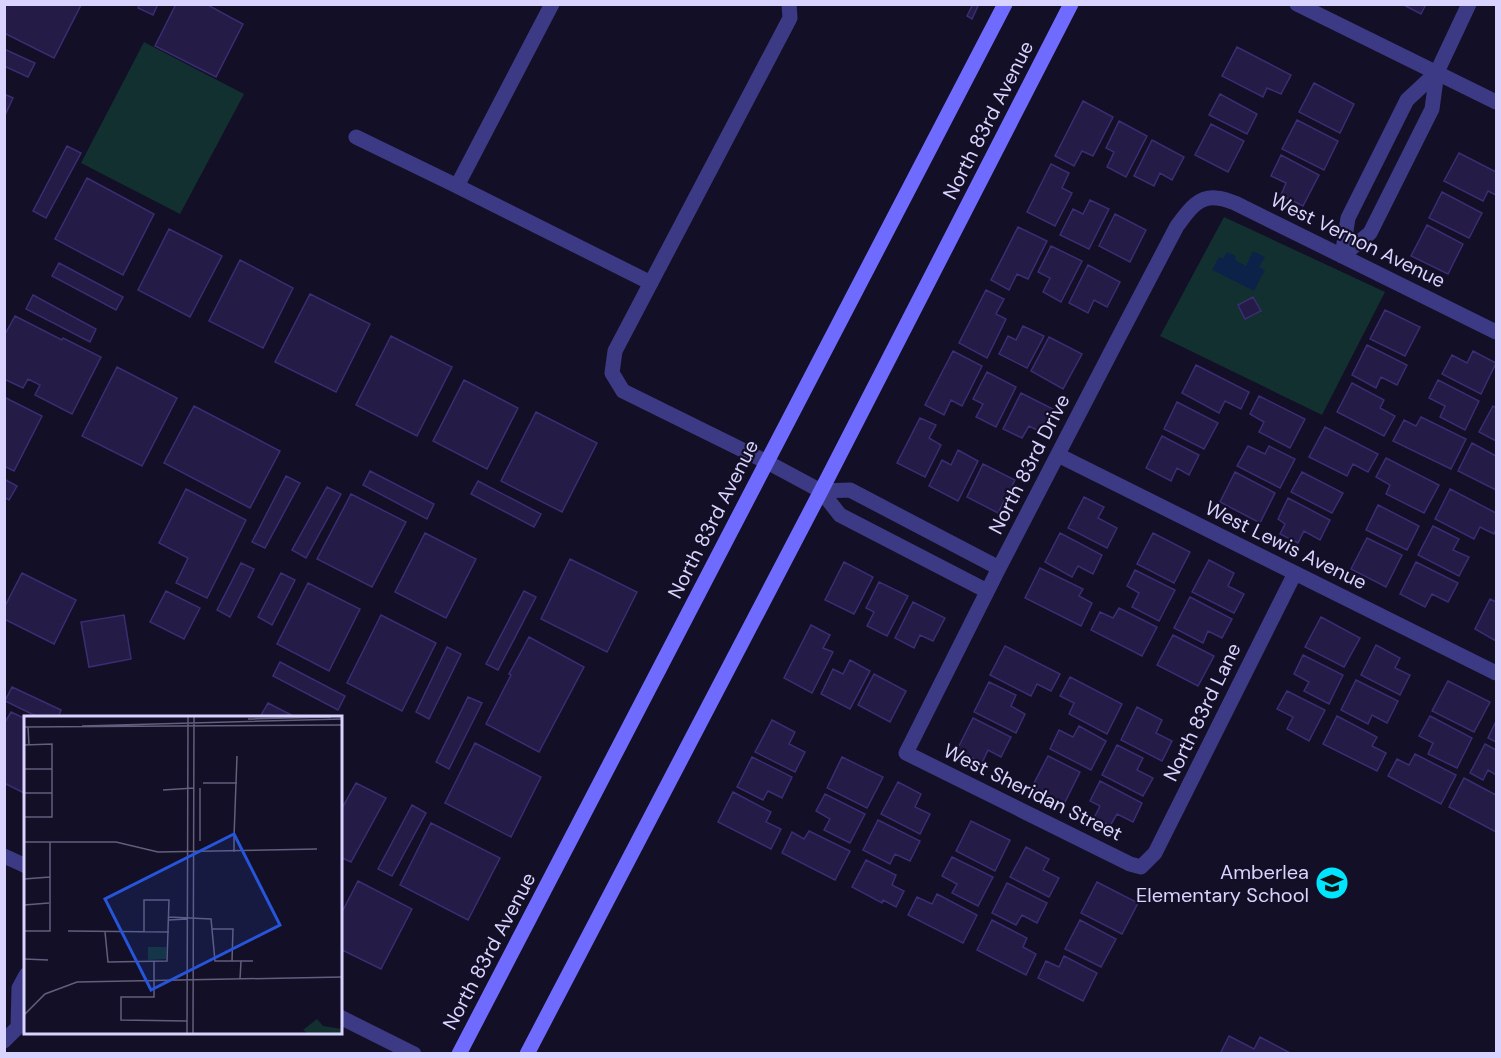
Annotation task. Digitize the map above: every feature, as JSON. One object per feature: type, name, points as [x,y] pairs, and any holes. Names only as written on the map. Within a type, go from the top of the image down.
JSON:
[{"type":"main road","name":"North 83rd Avenue","points":[[459,1053],[1005,4]]},
{"type":"main road","name":"North 83rd Avenue","points":[[527,1053],[821,490],[1071,4]]},
{"type":"street","points":[[458,186],[552,4]]},
{"type":"street","points":[[789,4],[790,18],[615,351],[612,373],[622,391],[821,490],[840,516],[987,591]]},
{"type":"street","points":[[1297,4],[1497,102]]},
{"type":"street","points":[[1342,256],[1370,233],[1432,109],[1437,72],[1469,4]]},
{"type":"street","points":[[1342,256],[1348,219],[1407,100],[1437,72]]},
{"type":"street","points":[[356,137],[651,283]]},
{"type":"street","points":[[1373,167],[1397,178]]},
{"type":"street","name":"West Vernon Avenue","points":[[1199,201],[1214,197],[1235,203],[1497,332]]},
{"type":"street","name":"North 83rd Drive","points":[[906,753],[987,591],[1177,226],[1199,201]]},
{"type":"street","name":"West Lewis Avenue","points":[[1058,455],[1497,673]]},
{"type":"street","points":[[821,490],[850,490],[999,568]]},
{"type":"street","points":[[908,551],[921,526]]},
{"type":"street","name":"North 83rd Lane","points":[[1142,867],[1155,853],[1295,573]]},
{"type":"street","name":"West Sheridan Street","points":[[906,753],[1130,864],[1142,867]]},
{"type":"street","points":[[4,856],[24,865]]},
{"type":"street","points":[[4,1041],[22,1024],[19,988],[24,979]]},
{"type":"street","points":[[342,1018],[414,1053]]},
{"type":"green space","points":[[144,42],[244,94],[180,214],[81,163]]},
{"type":"green space","points":[[1224,217],[1385,292],[1322,415],[1160,336]]},
{"type":"water","points":[[1253,251],[1265,257],[1259,267],[1265,270],[1254,291],[1212,270],[1219,257],[1223,259],[1227,252],[1236,256],[1235,260],[1246,266]]},
{"type":"building","points":[[6,4],[81,5],[54,58],[4,33]]},
{"type":"building","points":[[140,4],[158,4],[153,15],[138,8]]},
{"type":"building","points":[[176,4],[206,4],[243,24],[216,77],[155,46]]},
{"type":"building","points":[[973,4],[978,6],[972,19],[967,16]]},
{"type":"building","points":[[1402,4],[1426,4],[1421,14]]},
{"type":"building","points":[[1237,47],[1291,75],[1281,94],[1267,88],[1263,97],[1222,76]]},
{"type":"building","points":[[4,49],[35,63],[28,77],[4,66]]},
{"type":"building","points":[[1314,83],[1354,104],[1340,133],[1299,112]]},
{"type":"building","points":[[4,94],[13,98],[6,113],[4,112]]},
{"type":"building","points":[[1220,94],[1257,114],[1247,134],[1209,115]]},
{"type":"building","points":[[1083,101],[1113,117],[1093,156],[1082,151],[1074,166],[1055,156]]},
{"type":"building","points":[[1297,120],[1338,141],[1324,170],[1282,149]]},
{"type":"building","points":[[1119,121],[1147,136],[1126,177],[1107,167],[1114,152],[1106,148]]},
{"type":"building","points":[[1211,124],[1244,141],[1228,172],[1195,155]]},
{"type":"building","points":[[1152,140],[1184,157],[1172,180],[1160,173],[1154,186],[1134,176]]},
{"type":"building","points":[[67,146],[81,153],[46,218],[33,211]]},
{"type":"building","points":[[1459,153],[1496,172],[1496,195],[1488,191],[1483,201],[1444,181]]},
{"type":"building","points":[[1281,155],[1319,175],[1303,206],[1281,195],[1286,183],[1271,176]]},
{"type":"building","points":[[1051,164],[1069,173],[1062,188],[1072,193],[1055,226],[1027,212]]},
{"type":"building","points":[[87,178],[154,214],[123,275],[55,239]]},
{"type":"building","points":[[1442,192],[1482,213],[1469,238],[1429,218]]},
{"type":"building","points":[[1090,200],[1109,209],[1089,249],[1060,235],[1073,209],[1083,214]]},
{"type":"building","points":[[1115,214],[1146,230],[1130,262],[1099,246]]},
{"type":"building","points":[[1427,225],[1463,244],[1448,274],[1411,256]]},
{"type":"building","points":[[1018,227],[1047,241],[1028,279],[1017,274],[1009,290],[991,280]]},
{"type":"building","points":[[169,229],[222,256],[190,317],[138,290]]},
{"type":"building","points":[[1051,246],[1082,261],[1061,302],[1043,292],[1050,278],[1038,272]]},
{"type":"building","points":[[240,260],[293,288],[263,348],[209,321]]},
{"type":"building","points":[[59,263],[123,297],[116,310],[52,276]]},
{"type":"building","points":[[1088,265],[1120,282],[1107,307],[1094,300],[1088,313],[1069,303]]},
{"type":"building","points":[[986,290],[1004,299],[996,314],[1006,319],[987,358],[959,343]]},
{"type":"building","points":[[310,294],[370,324],[336,392],[275,362]]},
{"type":"building","points":[[33,295],[96,329],[90,342],[26,309]]},
{"type":"building","points":[[1253,297],[1261,311],[1245,319],[1238,305]]},
{"type":"building","points":[[1385,310],[1420,327],[1405,356],[1370,339]]},
{"type":"building","points":[[15,316],[101,357],[72,414],[35,395],[40,385],[28,379],[23,388],[4,379],[4,336]]},
{"type":"building","points":[[1023,326],[1044,336],[1027,368],[999,354],[1008,336],[1016,340]]},
{"type":"building","points":[[391,336],[452,367],[417,436],[356,405]]},
{"type":"building","points":[[1049,337],[1082,354],[1063,389],[1031,371]]},
{"type":"building","points":[[1367,345],[1407,365],[1397,385],[1381,377],[1376,388],[1352,375]]},
{"type":"building","points":[[953,351],[982,366],[962,406],[951,400],[944,415],[925,405]]},
{"type":"building","points":[[1473,351],[1496,363],[1481,394],[1442,374],[1452,355],[1467,363]]},
{"type":"building","points":[[1196,365],[1249,392],[1241,409],[1225,401],[1219,413],[1182,393]]},
{"type":"building","points":[[117,367],[177,398],[142,466],[82,436]]},
{"type":"building","points":[[987,372],[1016,387],[996,427],[976,417],[983,404],[973,399]]},
{"type":"building","points":[[464,380],[518,408],[487,469],[433,441]]},
{"type":"building","points":[[1438,380],[1479,401],[1465,430],[1440,417],[1445,406],[1429,398]]},
{"type":"building","points":[[1352,383],[1384,400],[1380,408],[1395,416],[1384,436],[1337,412]]},
{"type":"building","points":[[1021,393],[1053,409],[1041,432],[1029,426],[1022,438],[1003,429]]},
{"type":"building","points":[[1259,396],[1305,419],[1290,448],[1259,432],[1264,422],[1250,414]]},
{"type":"building","points":[[4,397],[42,416],[14,471],[4,466]]},
{"type":"building","points":[[1177,402],[1218,423],[1204,449],[1164,429]]},
{"type":"building","points":[[194,406],[280,451],[250,508],[164,463]]},
{"type":"building","points":[[1493,406],[1496,408],[1496,441],[1479,432]]},
{"type":"building","points":[[536,412],[597,443],[562,512],[501,481]]},
{"type":"building","points":[[1421,417],[1466,439],[1451,469],[1393,441],[1404,420],[1416,426]]},
{"type":"building","points":[[920,418],[936,425],[929,438],[941,445],[925,477],[897,463]]},
{"type":"building","points":[[1325,427],[1378,454],[1368,472],[1353,464],[1347,476],[1309,457]]},
{"type":"building","points":[[1162,436],[1199,455],[1189,475],[1177,468],[1171,481],[1146,468]]},
{"type":"building","points":[[1472,443],[1496,456],[1496,490],[1458,471]]},
{"type":"building","points":[[1248,446],[1265,454],[1269,446],[1295,459],[1280,488],[1237,466]]},
{"type":"building","points":[[958,450],[978,461],[958,501],[929,486],[942,460],[951,465]]},
{"type":"building","points":[[1386,458],[1439,485],[1424,513],[1386,494],[1390,485],[1376,477]]},
{"type":"building","points":[[983,464],[1015,480],[998,513],[967,497]]},
{"type":"building","points":[[370,471],[434,504],[427,519],[363,485]]},
{"type":"building","points":[[1235,472],[1275,493],[1260,523],[1220,502]]},
{"type":"building","points":[[1302,472],[1343,493],[1332,513],[1291,492]]},
{"type":"building","points":[[286,476],[300,483],[265,548],[252,542]]},
{"type":"building","points":[[4,479],[17,486],[9,500],[4,497]]},
{"type":"building","points":[[478,481],[541,514],[534,527],[471,494]]},
{"type":"building","points":[[327,487],[341,494],[306,558],[292,550]]},
{"type":"building","points":[[186,489],[246,520],[207,598],[176,583],[188,558],[159,543]]},
{"type":"building","points":[[1450,489],[1496,513],[1494,534],[1480,527],[1474,539],[1435,519]]},
{"type":"building","points":[[351,494],[406,522],[372,587],[317,559]]},
{"type":"building","points":[[1084,497],[1104,507],[1098,518],[1117,528],[1107,548],[1068,528]]},
{"type":"building","points":[[1288,498],[1330,520],[1320,540],[1304,531],[1298,543],[1280,534],[1285,524],[1278,519]]},
{"type":"building","points":[[1378,505],[1419,526],[1407,550],[1366,530]]},
{"type":"building","points":[[1433,526],[1459,539],[1453,550],[1469,557],[1459,576],[1418,555]]},
{"type":"building","points":[[425,533],[476,559],[446,618],[395,592]]},
{"type":"building","points":[[1060,533],[1102,555],[1093,574],[1078,566],[1072,577],[1045,562]]},
{"type":"building","points":[[1153,533],[1190,552],[1174,583],[1137,564]]},
{"type":"building","points":[[1367,538],[1402,555],[1386,587],[1351,569]]},
{"type":"building","points":[[570,559],[637,592],[607,652],[541,619]]},
{"type":"building","points":[[1209,560],[1234,573],[1228,586],[1244,594],[1234,613],[1192,592]]},
{"type":"building","points":[[844,562],[873,577],[854,614],[825,600]]},
{"type":"building","points":[[1416,562],[1458,583],[1448,602],[1432,594],[1425,607],[1400,594]]},
{"type":"building","points":[[241,563],[254,569],[230,617],[217,610]]},
{"type":"building","points":[[1040,568],[1083,589],[1079,596],[1092,603],[1081,626],[1025,598]]},
{"type":"building","points":[[1135,570],[1175,590],[1159,621],[1132,607],[1139,593],[1127,586]]},
{"type":"building","points":[[22,573],[76,600],[54,644],[4,619],[4,608]]},
{"type":"building","points":[[281,573],[295,580],[272,625],[258,617]]},
{"type":"building","points":[[879,582],[908,596],[887,636],[867,626],[874,612],[866,608]]},
{"type":"building","points":[[308,583],[360,609],[329,671],[277,644]]},
{"type":"building","points":[[166,591],[200,608],[184,639],[150,622]]},
{"type":"building","points":[[524,591],[536,597],[498,670],[486,664]]},
{"type":"building","points":[[1190,597],[1232,619],[1222,638],[1208,631],[1203,643],[1174,628]]},
{"type":"building","points":[[1490,599],[1496,602],[1496,641],[1475,629]]},
{"type":"building","points":[[913,602],[945,618],[933,641],[920,635],[914,648],[895,638]]},
{"type":"building","points":[[1119,608],[1157,627],[1142,656],[1091,630],[1100,612],[1113,618]]},
{"type":"building","points":[[124,615],[131,659],[89,667],[81,622]]},
{"type":"building","points":[[381,615],[436,643],[402,711],[347,683]]},
{"type":"building","points":[[1321,617],[1360,638],[1344,667],[1305,647]]},
{"type":"building","points":[[811,625],[830,635],[823,648],[833,652],[812,693],[784,678]]},
{"type":"building","points":[[1173,635],[1214,656],[1198,686],[1157,665]]},
{"type":"building","points":[[529,637],[584,667],[539,752],[486,724]]},
{"type":"building","points":[[1376,645],[1400,658],[1395,668],[1410,675],[1400,695],[1361,675]]},
{"type":"building","points":[[1005,646],[1060,674],[1051,691],[1037,684],[1031,696],[990,675]]},
{"type":"building","points":[[447,647],[461,654],[429,719],[416,712]]},
{"type":"building","points":[[1303,655],[1343,675],[1329,704],[1304,691],[1309,682],[1294,674]]},
{"type":"building","points":[[850,660],[870,671],[850,709],[821,694],[833,669],[843,674]]},
{"type":"building","points":[[280,662],[345,696],[338,710],[273,676]]},
{"type":"building","points":[[874,674],[906,691],[890,722],[858,705]]},
{"type":"building","points":[[1070,677],[1122,704],[1107,734],[1069,714],[1074,703],[1060,696]]},
{"type":"building","points":[[1356,680],[1398,701],[1387,723],[1372,715],[1368,724],[1341,710]]},
{"type":"building","points":[[1448,681],[1490,702],[1474,732],[1432,711]]},
{"type":"building","points":[[989,682],[1016,695],[1011,706],[1025,714],[1016,733],[974,712]]},
{"type":"building","points":[[12,687],[61,710],[59,716],[36,716],[5,701]]},
{"type":"building","points":[[1287,691],[1325,710],[1309,741],[1287,729],[1293,717],[1277,709]]},
{"type":"building","points":[[468,697],[482,703],[449,769],[436,762]]},
{"type":"building","points":[[268,703],[293,716],[261,716]]},
{"type":"building","points":[[1137,707],[1162,720],[1156,733],[1172,741],[1162,761],[1121,740]]},
{"type":"building","points":[[11,712],[24,718],[24,793],[4,783],[4,724]]},
{"type":"building","points":[[1337,716],[1377,737],[1372,746],[1386,753],[1377,771],[1323,744]]},
{"type":"building","points":[[1430,716],[1472,738],[1457,768],[1428,754],[1433,743],[1419,736]]},
{"type":"building","points":[[973,718],[1011,737],[1001,757],[988,750],[982,763],[957,750]]},
{"type":"building","points":[[772,720],[795,732],[789,744],[805,752],[795,772],[755,752]]},
{"type":"building","points":[[1496,721],[1496,742],[1488,738]]},
{"type":"building","points":[[1079,726],[1106,741],[1091,770],[1050,749],[1059,730],[1073,737]]},
{"type":"building","points":[[475,743],[541,777],[511,837],[445,803]]},
{"type":"building","points":[[1485,744],[1496,750],[1496,775],[1488,770],[1483,780],[1470,773]]},
{"type":"building","points":[[1117,745],[1143,758],[1137,770],[1153,778],[1143,796],[1102,775]]},
{"type":"building","points":[[1415,754],[1456,775],[1441,804],[1388,776],[1397,759],[1409,765]]},
{"type":"building","points":[[1048,756],[1080,772],[1064,804],[1032,787]]},
{"type":"building","points":[[752,757],[792,777],[782,798],[768,791],[763,800],[737,787]]},
{"type":"building","points":[[842,757],[883,777],[867,808],[827,788]]},
{"type":"building","points":[[1464,778],[1496,795],[1496,832],[1449,807]]},
{"type":"building","points":[[1100,781],[1142,803],[1133,822],[1117,814],[1110,826],[1094,818],[1100,806],[1090,801]]},
{"type":"building","points":[[898,782],[921,794],[915,807],[930,814],[920,834],[881,814]]},
{"type":"building","points":[[356,783],[386,798],[351,862],[342,858],[342,808]]},
{"type":"building","points":[[733,792],[771,812],[766,822],[781,829],[771,849],[718,822]]},
{"type":"building","points":[[825,794],[865,814],[850,843],[824,830],[830,819],[816,811]]},
{"type":"building","points":[[412,805],[426,813],[392,876],[378,869]]},
{"type":"building","points":[[878,820],[920,841],[910,861],[895,854],[890,864],[863,850]]},
{"type":"building","points":[[971,821],[1010,840],[995,871],[956,851]]},
{"type":"building","points":[[431,823],[500,858],[468,920],[400,885]]},
{"type":"building","points":[[809,831],[850,851],[835,880],[782,853],[792,832],[804,839]]},
{"type":"building","points":[[1026,847],[1049,859],[1043,870],[1059,878],[1049,897],[1010,877]]},
{"type":"building","points":[[952,857],[993,877],[978,906],[952,893],[957,884],[942,876]]},
{"type":"building","points":[[866,860],[896,875],[892,885],[904,891],[896,907],[883,900],[882,903],[852,887]]},
{"type":"building","points":[[358,881],[412,909],[381,969],[342,950],[342,912]]},
{"type":"building","points":[[1097,882],[1138,903],[1122,934],[1081,913]]},
{"type":"building","points":[[1007,883],[1047,903],[1037,923],[1022,915],[1016,925],[992,913]]},
{"type":"building","points":[[937,894],[977,915],[963,943],[908,915],[917,897],[932,904]]},
{"type":"building","points":[[992,920],[1027,938],[1023,947],[1036,954],[1026,975],[977,950]]},
{"type":"building","points":[[1080,920],[1116,939],[1101,967],[1065,949]]},
{"type":"building","points":[[1064,956],[1097,973],[1083,1001],[1038,978],[1046,961],[1059,967]]},
{"type":"building","points":[[1229,1036],[1254,1049],[1260,1037],[1292,1054],[1220,1054]]},
{"type":"place","name":"Amberlea Elementary School","points":[[1332,883]]}]
